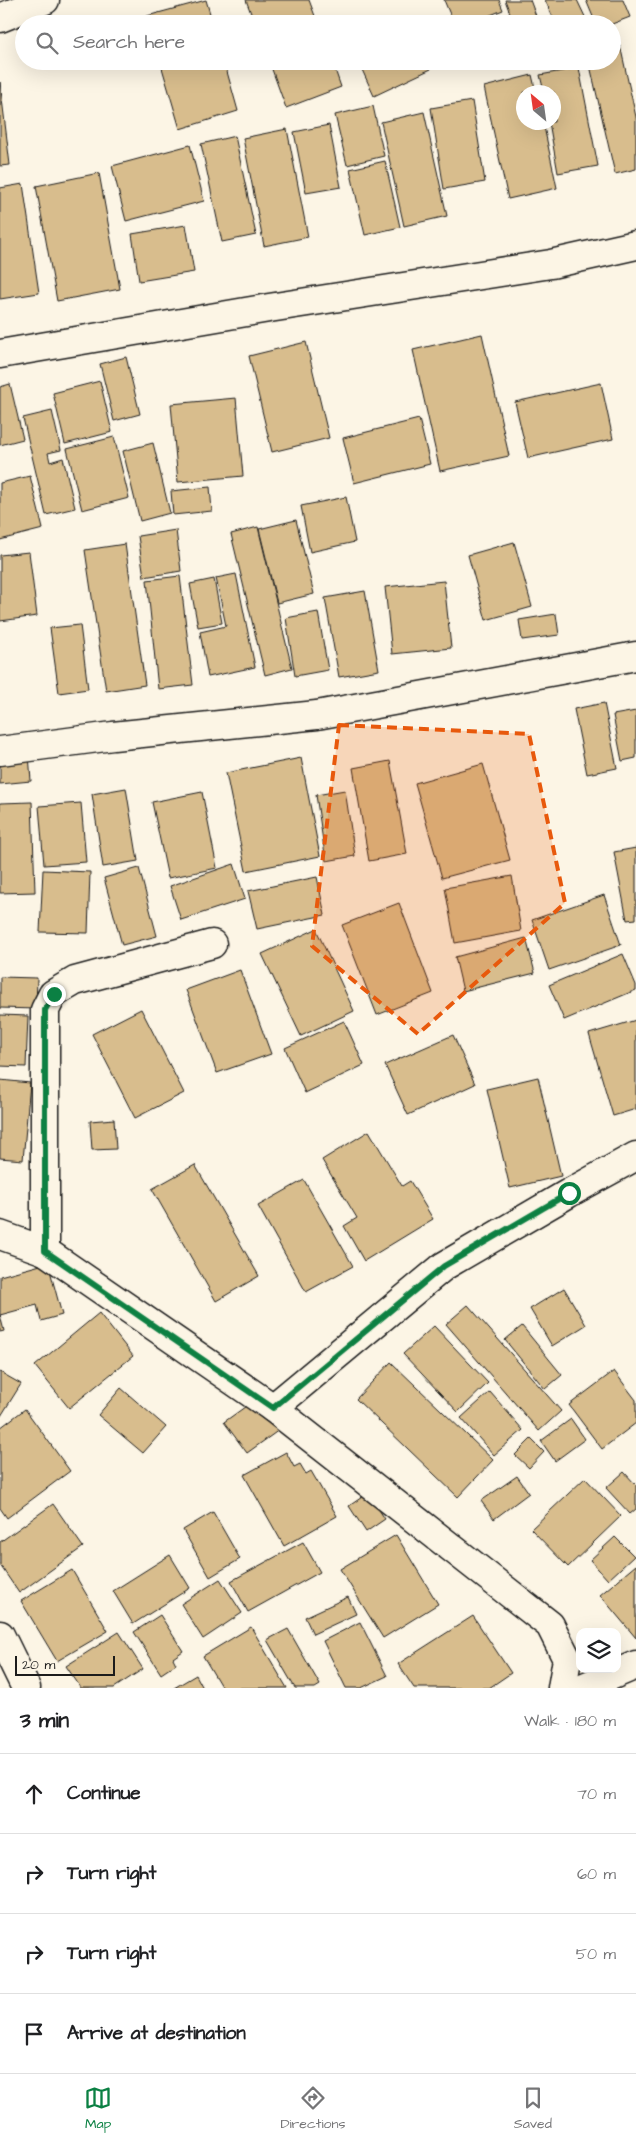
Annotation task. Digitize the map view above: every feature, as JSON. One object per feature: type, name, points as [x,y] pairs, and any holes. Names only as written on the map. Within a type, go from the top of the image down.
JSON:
[{"type":"street","points":[[0,18],[45,0]]},
{"type":"street","points":[[0,354],[269,308],[551,264],[636,245]]},
{"type":"street","points":[[0,750],[113,736],[317,715],[636,656]]},
{"type":"street","points":[[45,1251],[45,1010],[54,994],[75,981],[212,944]]},
{"type":"street","points":[[273,1408],[444,1266],[636,1156]]},
{"type":"street","points":[[0,1236],[45,1251],[273,1408],[550,1624],[567,1659],[562,1688]]},
{"type":"street","points":[[0,1636],[26,1688]]},
{"type":"street","points":[[582,1688],[636,1665]]},
{"type":"highlighted area","points":[[339,725],[529,734],[565,903],[418,1034],[312,946]]},
{"type":"building","points":[[206,0],[210,15],[151,15]]},
{"type":"building","points":[[246,0],[309,0],[315,15],[252,15]]},
{"type":"building","points":[[444,0],[499,0],[503,10],[490,15],[450,15]]},
{"type":"building","points":[[505,0],[530,0],[536,15],[511,15]]},
{"type":"building","points":[[545,0],[577,0],[584,15],[552,15]]},
{"type":"building","points":[[586,0],[623,0],[630,17],[621,20],[621,15],[592,15]]},
{"type":"building","points":[[621,50],[636,117],[636,169],[615,174],[591,70],[621,70]]},
{"type":"building","points":[[163,70],[227,70],[238,111],[180,129]]},
{"type":"building","points":[[272,70],[335,70],[341,87],[286,108]]},
{"type":"building","points":[[362,70],[429,70],[374,96]]},
{"type":"building","points":[[579,70],[598,166],[558,173],[550,130],[561,130],[561,85],[542,85],[540,75]]},
{"type":"building","points":[[532,75],[534,85],[516,85],[516,130],[545,130],[557,188],[508,199],[484,87]]},
{"type":"building","points":[[0,82],[10,165],[0,166]]},
{"type":"building","points":[[472,101],[485,182],[444,189],[431,108]]},
{"type":"building","points":[[373,106],[384,156],[347,165],[335,115]]},
{"type":"building","points":[[424,112],[447,216],[404,226],[381,122]]},
{"type":"building","points":[[329,125],[341,187],[306,193],[294,132]]},
{"type":"building","points":[[287,129],[308,237],[264,246],[243,138]]},
{"type":"building","points":[[235,136],[256,235],[222,242],[201,144]]},
{"type":"building","points":[[190,145],[204,201],[126,221],[112,166]]},
{"type":"building","points":[[385,161],[400,227],[365,235],[350,169]]},
{"type":"building","points":[[99,173],[120,289],[57,301],[36,186]]},
{"type":"building","points":[[23,184],[39,293],[0,299],[0,188]]},
{"type":"building","points":[[186,225],[194,272],[139,281],[132,234]]},
{"type":"building","points":[[482,334],[509,456],[440,471],[413,350]]},
{"type":"building","points":[[306,342],[329,438],[272,452],[249,356]]},
{"type":"building","points":[[126,357],[140,414],[114,421],[100,364]]},
{"type":"building","points":[[100,381],[112,432],[65,444],[53,393]]},
{"type":"building","points":[[601,383],[613,439],[528,458],[515,402]]},
{"type":"building","points":[[10,384],[23,439],[0,445],[0,387]]},
{"type":"building","points":[[236,398],[243,476],[178,482],[171,404]]},
{"type":"building","points":[[52,411],[61,450],[48,453],[50,462],[63,458],[75,508],[46,515],[23,418]]},
{"type":"building","points":[[419,419],[430,464],[354,483],[343,438]]},
{"type":"building","points":[[114,437],[129,498],[82,510],[67,449]]},
{"type":"building","points":[[153,443],[170,513],[140,521],[123,451]]},
{"type":"building","points":[[30,476],[43,529],[0,540],[0,483]]},
{"type":"building","points":[[210,487],[212,511],[173,515],[171,491]]},
{"type":"building","points":[[346,497],[355,542],[310,552],[301,506]]},
{"type":"building","points":[[296,520],[314,594],[277,603],[259,529]]},
{"type":"building","points":[[258,527],[292,668],[265,675],[231,534]]},
{"type":"building","points":[[176,530],[181,571],[144,577],[138,536]]},
{"type":"building","points":[[514,542],[532,607],[486,620],[468,555]]},
{"type":"building","points":[[125,544],[145,685],[106,691],[85,550]]},
{"type":"building","points":[[29,552],[37,616],[0,621],[0,555]]},
{"type":"building","points":[[236,574],[255,667],[208,677],[200,632],[226,626],[216,578]]},
{"type":"building","points":[[180,576],[193,685],[158,689],[147,580]]},
{"type":"building","points":[[214,579],[222,623],[198,627],[190,584]]},
{"type":"building","points":[[444,581],[451,648],[392,654],[385,587]]},
{"type":"building","points":[[365,591],[379,670],[339,677],[325,598]]},
{"type":"building","points":[[318,612],[328,670],[295,676],[286,618]]},
{"type":"building","points":[[556,614],[559,635],[522,640],[519,620]]},
{"type":"building","points":[[80,625],[88,689],[59,693],[50,628]]},
{"type":"building","points":[[604,703],[617,768],[587,774],[574,709]]},
{"type":"building","points":[[636,711],[636,758],[622,761],[613,715]]},
{"type":"building","points":[[29,754],[31,781],[0,784],[0,757]]},
{"type":"building","points":[[301,758],[320,856],[246,871],[226,773]]},
{"type":"building","points":[[390,761],[407,854],[369,861],[353,768]]},
{"type":"building","points":[[483,764],[510,860],[442,878],[415,783]]},
{"type":"building","points":[[126,788],[138,861],[103,867],[92,794]]},
{"type":"building","points":[[345,790],[355,856],[326,861],[316,795]]},
{"type":"building","points":[[202,792],[217,868],[168,878],[152,802]]},
{"type":"building","points":[[32,802],[35,892],[0,893],[0,803]]},
{"type":"building","points":[[81,803],[86,862],[44,865],[39,806]]},
{"type":"building","points":[[636,848],[636,919],[627,920],[614,852]]},
{"type":"building","points":[[234,864],[245,899],[181,920],[170,886]]},
{"type":"building","points":[[139,868],[157,936],[122,945],[104,878]]},
{"type":"building","points":[[43,870],[90,872],[88,933],[40,932]]},
{"type":"building","points":[[512,876],[521,931],[455,943],[445,888]]},
{"type":"building","points":[[317,877],[325,915],[257,929],[248,891]]},
{"type":"building","points":[[604,895],[621,945],[549,970],[532,920]]},
{"type":"building","points":[[399,903],[433,993],[377,1015],[342,925]]},
{"type":"building","points":[[316,929],[354,1011],[301,1036],[262,954]]},
{"type":"building","points":[[526,938],[535,973],[463,991],[455,957]]},
{"type":"building","points":[[623,954],[636,985],[636,990],[564,1020],[549,985]]},
{"type":"building","points":[[240,970],[271,1054],[217,1073],[186,990]]},
{"type":"building","points":[[0,977],[37,978],[36,1009],[0,1008]]},
{"type":"building","points":[[141,1009],[184,1093],[135,1118],[92,1034]]},
{"type":"building","points":[[0,1015],[28,1016],[26,1067],[0,1066]]},
{"type":"building","points":[[636,1020],[636,1109],[613,1116],[589,1034]]},
{"type":"building","points":[[344,1021],[364,1065],[305,1093],[285,1048]]},
{"type":"building","points":[[453,1035],[475,1084],[408,1115],[385,1065]]},
{"type":"building","points":[[538,1077],[561,1176],[510,1188],[487,1089]]},
{"type":"building","points":[[0,1080],[30,1083],[23,1160],[0,1158]]},
{"type":"building","points":[[114,1119],[116,1149],[92,1150],[90,1121]]},
{"type":"building","points":[[369,1131],[402,1186],[410,1181],[433,1219],[364,1261],[344,1226],[357,1218],[322,1160]]},
{"type":"building","points":[[195,1165],[259,1276],[216,1301],[152,1189]]},
{"type":"building","points":[[304,1180],[353,1266],[306,1292],[258,1206]]},
{"type":"building","points":[[48,1263],[62,1315],[41,1321],[37,1305],[0,1315],[0,1276]]},
{"type":"building","points":[[564,1288],[586,1325],[552,1346],[530,1309]]},
{"type":"building","points":[[468,1305],[561,1411],[539,1431],[446,1324]]},
{"type":"building","points":[[99,1313],[133,1356],[69,1408],[35,1366]]},
{"type":"building","points":[[0,1315],[4,1331],[0,1332]]},
{"type":"building","points":[[434,1326],[488,1383],[458,1412],[403,1354]]},
{"type":"building","points":[[522,1326],[562,1375],[545,1389],[505,1340]]},
{"type":"building","points":[[391,1362],[493,1460],[458,1497],[356,1399]]},
{"type":"building","points":[[614,1371],[636,1400],[636,1423],[602,1449],[569,1405]]},
{"type":"building","points":[[0,1372],[21,1384],[1,1416],[0,1416]]},
{"type":"building","points":[[121,1388],[166,1427],[143,1453],[98,1415]]},
{"type":"building","points":[[490,1392],[523,1430],[494,1455],[461,1418]]},
{"type":"building","points":[[256,1399],[279,1430],[247,1453],[224,1422]]},
{"type":"building","points":[[25,1409],[70,1471],[7,1518],[0,1508],[0,1428]]},
{"type":"building","points":[[571,1419],[585,1439],[555,1461],[541,1441]]},
{"type":"building","points":[[531,1439],[544,1452],[529,1468],[515,1455]]},
{"type":"building","points":[[286,1452],[294,1467],[300,1464],[306,1474],[311,1471],[337,1516],[284,1546],[244,1475]]},
{"type":"building","points":[[624,1472],[636,1485],[636,1509],[630,1514],[606,1488]]},
{"type":"building","points":[[517,1476],[529,1493],[494,1519],[481,1501]]},
{"type":"building","points":[[585,1478],[621,1516],[568,1567],[531,1529]]},
{"type":"building","points":[[368,1493],[385,1519],[366,1532],[349,1506]]},
{"type":"building","points":[[53,1504],[83,1547],[19,1593],[0,1565],[0,1542]]},
{"type":"building","points":[[213,1512],[240,1559],[210,1577],[183,1530]]},
{"type":"building","points":[[396,1535],[438,1604],[383,1638],[340,1569]]},
{"type":"building","points":[[615,1537],[634,1556],[608,1580],[590,1560]]},
{"type":"building","points":[[303,1542],[320,1572],[248,1612],[231,1581]]},
{"type":"building","points":[[170,1555],[190,1588],[133,1624],[113,1591]]},
{"type":"building","points":[[636,1565],[636,1638],[600,1595]]},
{"type":"building","points":[[72,1570],[108,1631],[57,1661],[21,1601]]},
{"type":"building","points":[[220,1579],[242,1613],[203,1639],[181,1604]]},
{"type":"building","points":[[348,1597],[356,1614],[313,1634],[305,1617]]},
{"type":"building","points":[[160,1615],[183,1651],[173,1658],[176,1664],[161,1674],[134,1632]]},
{"type":"building","points":[[473,1616],[511,1673],[489,1688],[414,1688],[398,1664]]},
{"type":"building","points":[[360,1622],[387,1676],[361,1688],[346,1688],[323,1641]]},
{"type":"building","points":[[251,1627],[287,1688],[222,1688],[203,1656]]},
{"type":"building","points":[[288,1629],[320,1685],[315,1688],[295,1688],[267,1640]]},
{"type":"building","points":[[119,1632],[143,1669],[114,1688],[81,1688],[66,1666]]},
{"type":"building","points":[[196,1675],[203,1688],[174,1688]]},
{"type":"route","points":[[54,994],[45,1010],[45,1251],[273,1408],[444,1266],[569,1193]]}]
